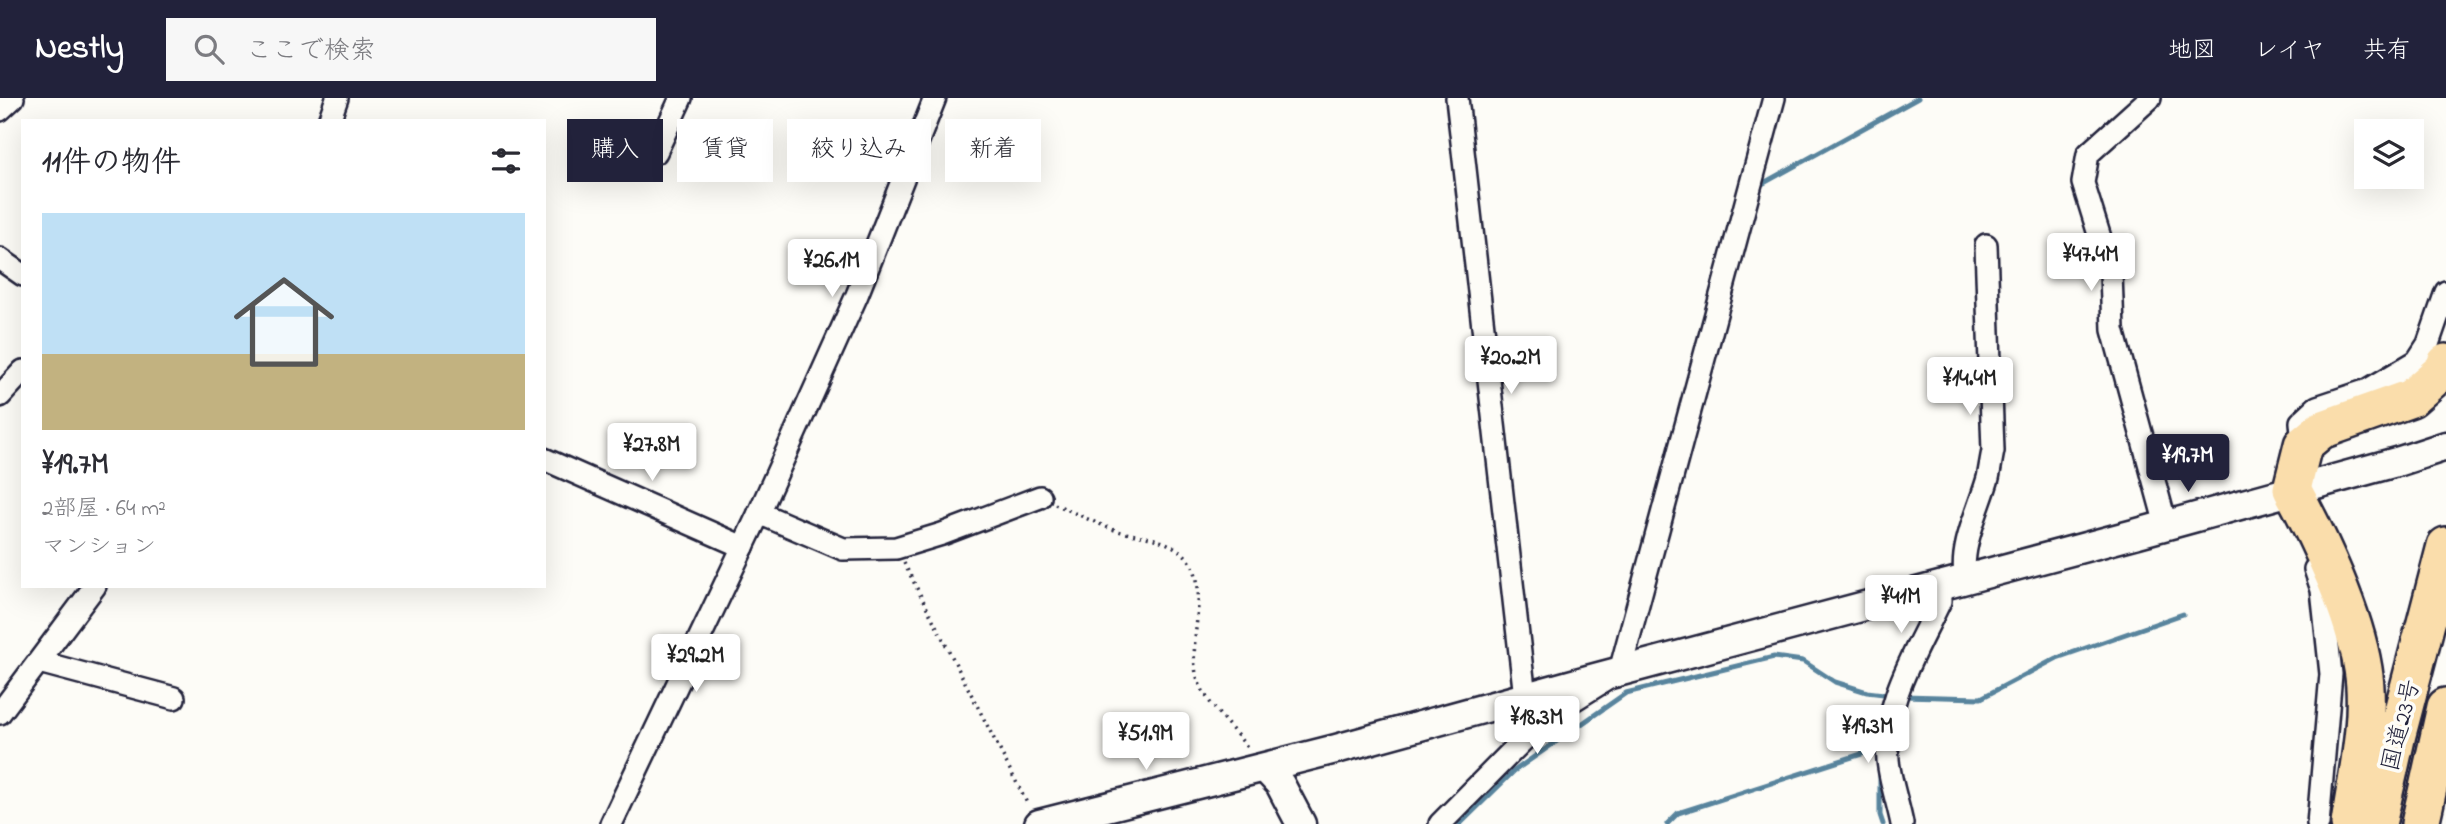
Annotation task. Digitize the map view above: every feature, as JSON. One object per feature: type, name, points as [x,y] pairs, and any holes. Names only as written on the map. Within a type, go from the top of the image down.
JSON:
[{"type":"highway","points":[[2350,824],[2365,714],[2363,670],[2351,625],[2332,574],[2313,528],[2292,489],[2304,445],[2321,430],[2411,398],[2443,370],[2446,363]]},
{"type":"highway","name":"国道23号","points":[[2379,824],[2397,734],[2446,545]]},
{"type":"highway","points":[[2379,824],[2446,561]]},
{"type":"highway","points":[[2420,824],[2446,708]]},
{"type":"highway","points":[[2445,824],[2446,818]]},
{"type":"street","points":[[0,110],[13,98]]},
{"type":"street","points":[[330,119],[337,98]]},
{"type":"street","points":[[663,137],[681,98]]},
{"type":"street","points":[[611,824],[759,513],[857,295],[936,98]]},
{"type":"street","points":[[1457,98],[1525,697]]},
{"type":"street","points":[[1440,824],[1538,725],[1620,671],[1773,98]]},
{"type":"street","points":[[2150,98],[2088,154],[2083,183],[2111,273],[2113,330],[2166,525]]},
{"type":"street","points":[[1966,579],[1966,549],[1993,451],[1986,245]]},
{"type":"street","points":[[0,259],[21,274]]},
{"type":"street","points":[[2304,445],[2301,422],[2317,407],[2368,390],[2417,361],[2428,344],[2446,292]]},
{"type":"street","points":[[0,396],[21,373]]},
{"type":"street","points":[[1035,818],[1265,768],[2166,525],[2446,446]]},
{"type":"street","points":[[546,460],[743,547]]},
{"type":"street","points":[[2292,489],[2322,590],[2331,674],[2318,824]]},
{"type":"street","points":[[759,513],[844,549],[896,548],[942,534],[1040,497]]},
{"type":"street","points":[[1902,824],[1888,759],[1889,725],[1896,696],[1940,601],[1938,586]]},
{"type":"street","points":[[0,713],[94,588]]},
{"type":"street","points":[[39,662],[174,698]]},
{"type":"street","points":[[1265,768],[1280,784],[1301,824]]},
{"type":"path","points":[[1040,497],[1111,529],[1159,538],[1183,553],[1192,565],[1199,588],[1193,660],[1198,680],[1208,698],[1265,768]]},
{"type":"path","points":[[896,548],[1035,818]]},
{"type":"waterway","points":[[1762,184],[1918,98]]},
{"type":"waterway","points":[[1902,696],[1981,698],[2057,658],[2183,614]]},
{"type":"waterway","points":[[1460,824],[1514,771],[1626,693],[1774,657],[1803,661],[1835,682],[1867,692],[1892,695]]},
{"type":"waterway","points":[[1667,824],[1678,813],[1874,750]]},
{"type":"waterway","points":[[1880,774],[1880,815],[1883,824]]}]
